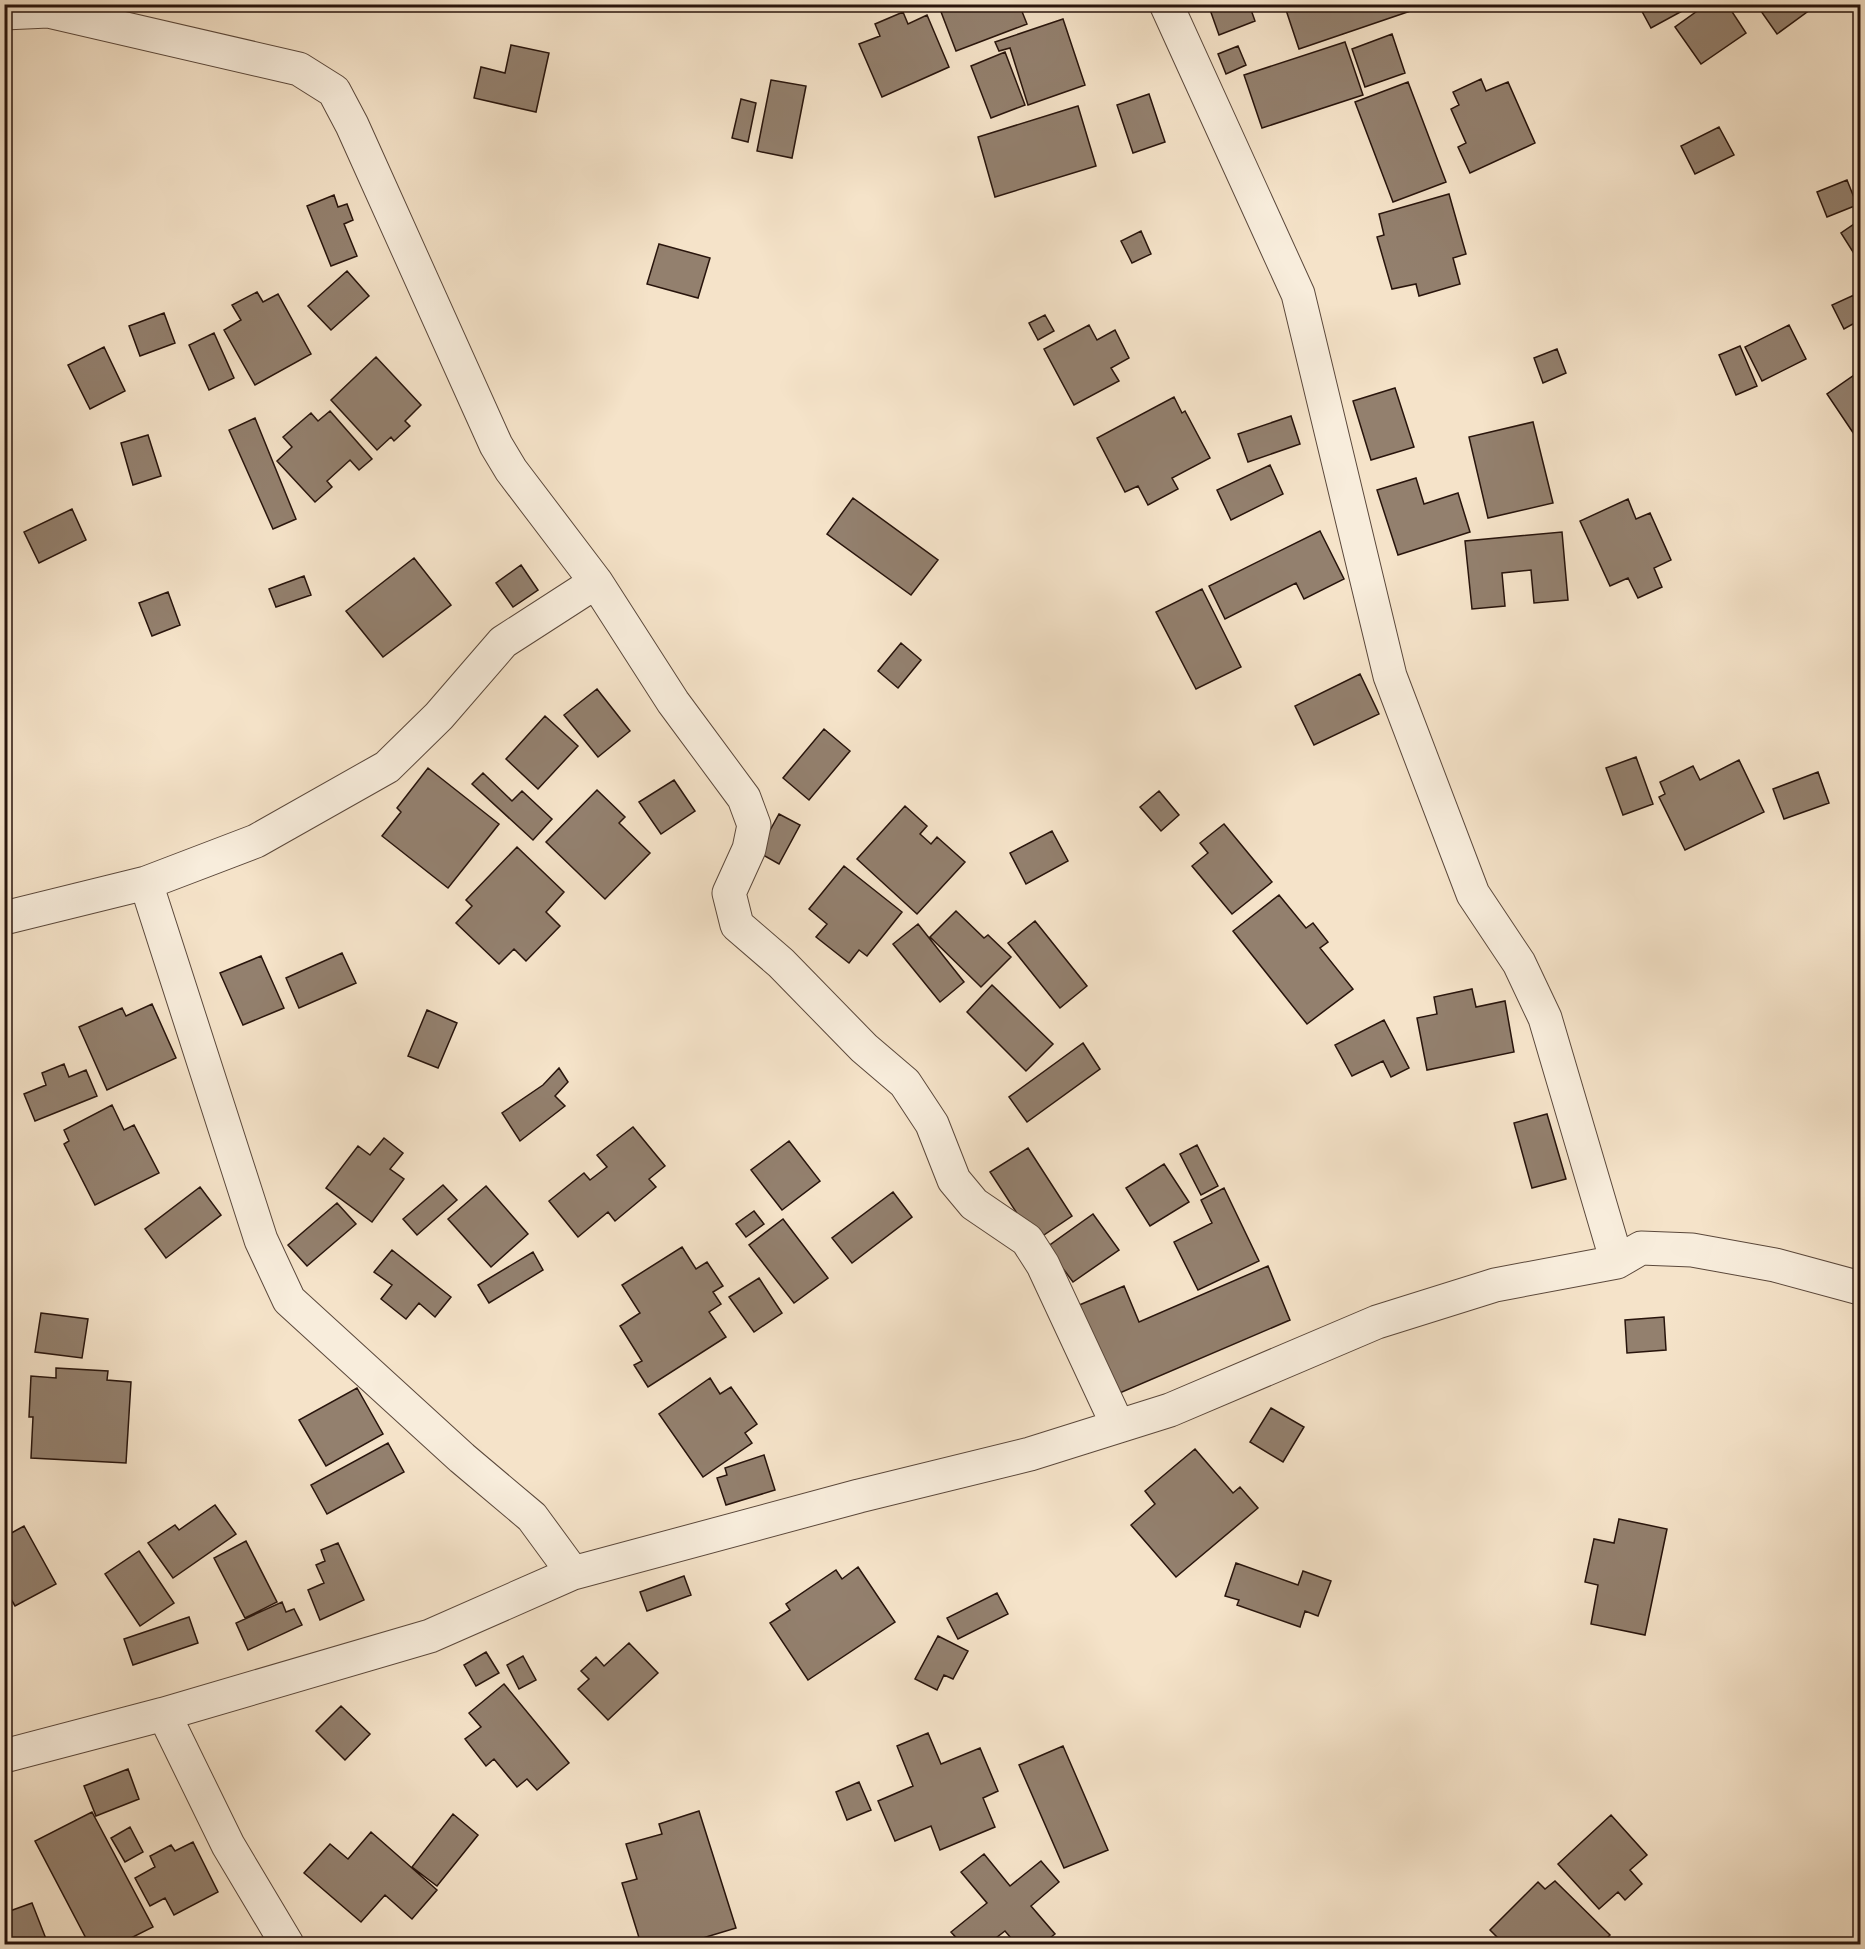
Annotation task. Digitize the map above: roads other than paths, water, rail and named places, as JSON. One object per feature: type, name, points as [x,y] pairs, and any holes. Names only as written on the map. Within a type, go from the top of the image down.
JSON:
[{"type":"street","points":[[1166,4],[1298,294],[1390,676],[1473,894],[1519,963],[1545,1018],[1617,1262]]},
{"type":"street","points":[[4,13],[48,12],[299,69],[334,91],[352,124],[496,445],[511,470],[596,582],[673,702],[711,750],[744,798],[754,825],[749,849],[729,893],[737,925],[781,963],[864,1048],[905,1083],[932,1124],[954,1180],[974,1204],[1027,1240],[1043,1265],[1118,1426]]},
{"type":"street","points":[[4,918],[146,883],[256,841],[387,767],[439,716],[503,642],[596,582]]},
{"type":"street","points":[[146,883],[261,1240],[289,1300],[462,1458],[532,1517],[573,1573]]},
{"type":"street","points":[[4,1756],[164,1714],[430,1636],[573,1573],[859,1496],[1030,1454],[1170,1410],[1377,1322],[1495,1285],[1617,1262],[1641,1248],[1692,1250],[1775,1265],[1860,1288]]},
{"type":"street","points":[[164,1714],[228,1845],[287,1944]]}]
